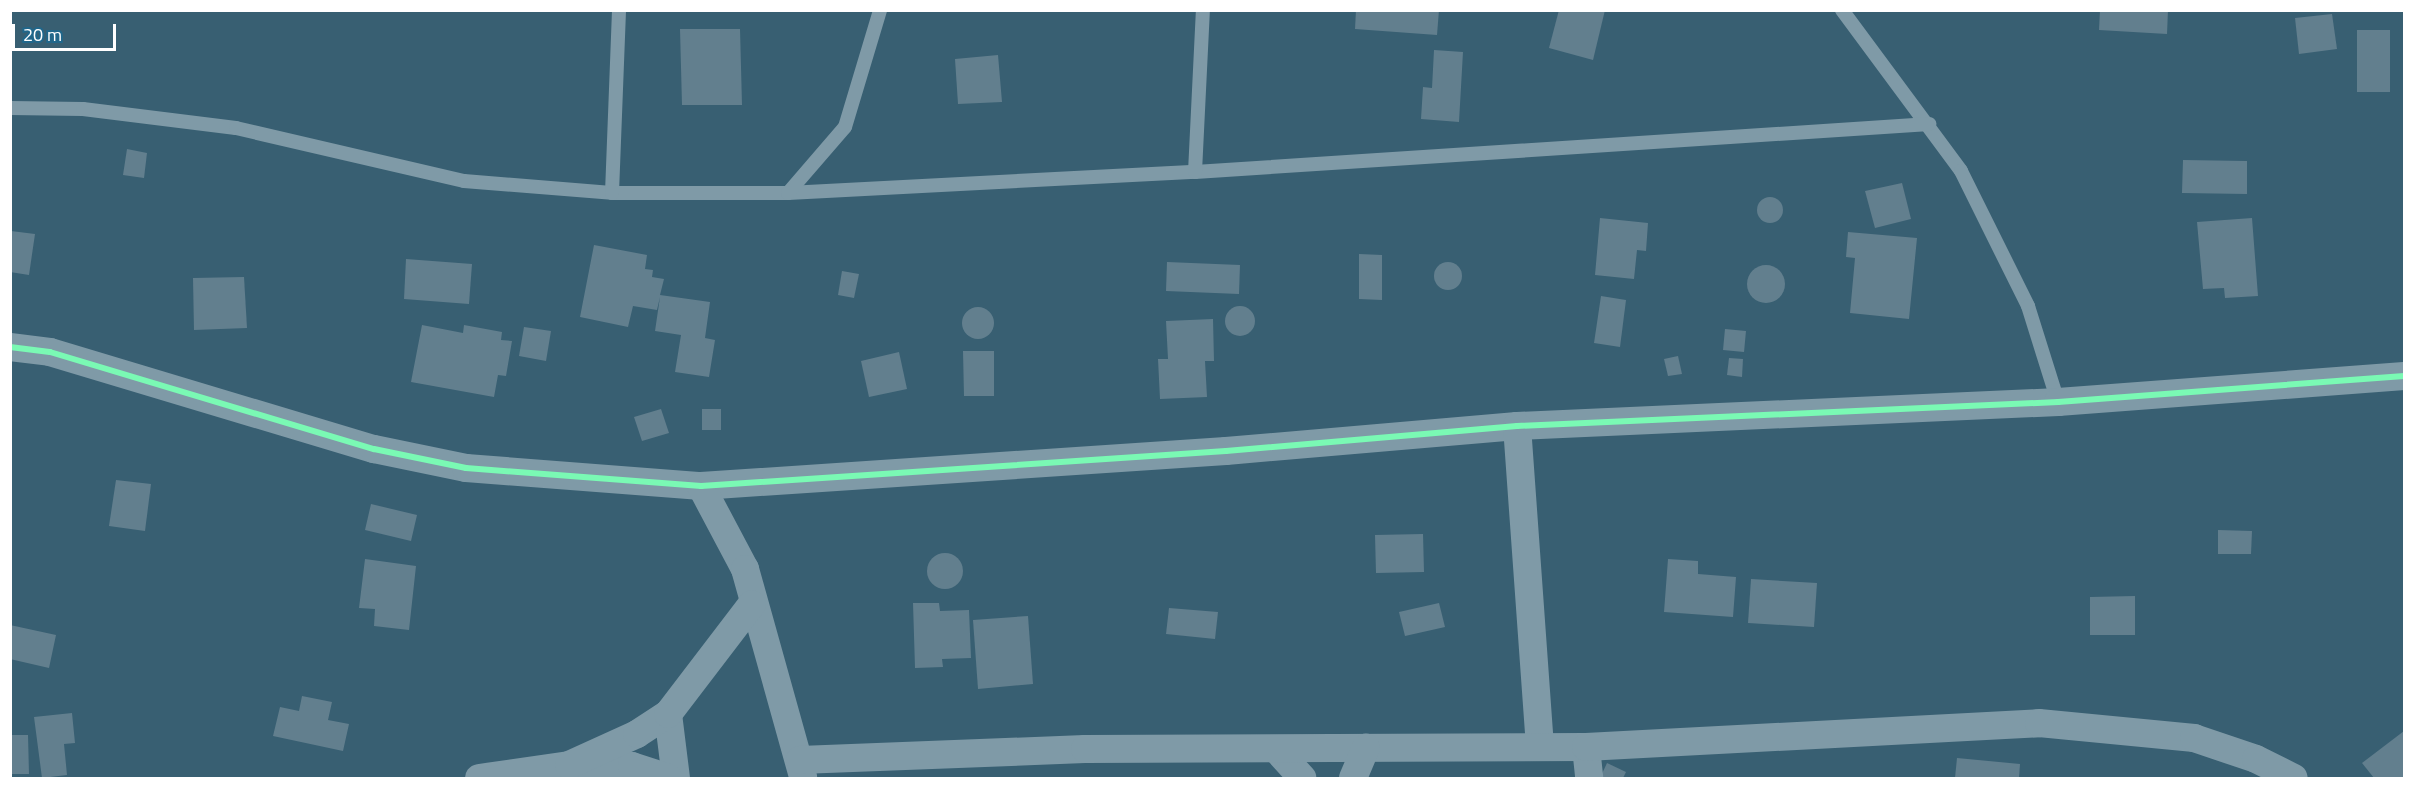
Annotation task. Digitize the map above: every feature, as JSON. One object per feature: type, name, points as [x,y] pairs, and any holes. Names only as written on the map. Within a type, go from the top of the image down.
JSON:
[{"type":"street","points":[[10,346],[50,352],[386,452],[466,468],[701,486],[1215,452],[1517,426],[2058,402],[2404,376]]},
{"type":"street","points":[[1517,426],[1539,746]]},
{"type":"street","points":[[701,486],[734,540],[802,769],[1085,749],[1586,747],[2039,723],[2194,738],[2256,759],[2294,778]]},
{"type":"street","points":[[568,765],[613,748],[668,714],[752,604]]},
{"type":"street","points":[[668,714],[676,778]]},
{"type":"street","points":[[1586,747],[1589,778]]},
{"type":"street","points":[[1353,778],[1366,748]]},
{"type":"street","points":[[1277,750],[1302,778]]},
{"type":"street","points":[[479,778],[568,765],[632,766],[668,778]]},
{"type":"lane","points":[[612,193],[619,10]]},
{"type":"lane","points":[[788,193],[845,127],[880,10]]},
{"type":"lane","points":[[1195,172],[1203,10]]},
{"type":"lane","points":[[1842,10],[1929,124],[1961,171],[2028,306],[2058,402]]},
{"type":"lane","points":[[10,108],[83,109],[236,128],[464,181],[612,193],[788,193],[1195,172],[1929,124]]},
{"type":"building","points":[[1356,10],[1439,10],[1437,35],[1355,29]]},
{"type":"building","points":[[1559,10],[1605,10],[1593,60],[1549,48]]},
{"type":"building","points":[[2100,10],[2168,10],[2167,34],[2099,30]]},
{"type":"building","points":[[2332,14],[2337,49],[2299,54],[2295,18]]},
{"type":"building","points":[[680,29],[740,29],[742,105],[682,105]]},
{"type":"building","points":[[2357,30],[2390,30],[2390,92],[2357,92]]},
{"type":"building","points":[[1434,50],[1463,52],[1459,122],[1421,119],[1423,87],[1432,88]]},
{"type":"building","points":[[998,55],[1002,102],[958,104],[955,59]]},
{"type":"building","points":[[127,149],[147,153],[144,178],[123,175]]},
{"type":"building","points":[[2183,160],[2247,161],[2247,194],[2182,193]]},
{"type":"building","points":[[1902,183],[1911,219],[1875,228],[1865,191]]},
{"type":"building","points":[[1770,197],[1779,201],[1783,210],[1779,219],[1770,223],[1761,219],[1757,210],[1761,201]]},
{"type":"building","points":[[1600,218],[1648,223],[1646,251],[1637,250],[1634,279],[1595,275]]},
{"type":"building","points":[[2252,218],[2258,296],[2225,298],[2224,288],[2203,289],[2197,222]]},
{"type":"building","points":[[11,231],[35,234],[29,275],[10,272]]},
{"type":"building","points":[[1848,232],[1917,238],[1909,319],[1850,313],[1855,258],[1846,257]]},
{"type":"building","points":[[594,245],[647,255],[645,269],[653,270],[652,277],[664,279],[660,295],[710,302],[705,338],[715,340],[709,377],[675,372],[681,335],[655,331],[660,297],[657,310],[633,306],[628,327],[580,317]]},
{"type":"building","points":[[1359,254],[1382,255],[1382,300],[1359,299]]},
{"type":"building","points":[[406,259],[472,264],[469,304],[404,299]]},
{"type":"building","points":[[1167,262],[1240,265],[1239,294],[1166,291]]},
{"type":"building","points":[[1448,262],[1458,266],[1462,276],[1458,286],[1448,290],[1438,286],[1434,276],[1438,266]]},
{"type":"building","points":[[1766,265],[1773,266],[1779,271],[1784,277],[1784,291],[1779,297],[1773,302],[1766,303],[1759,302],[1753,297],[1748,291],[1747,284],[1748,277],[1753,271],[1759,266]]},
{"type":"building","points":[[842,271],[859,274],[854,298],[838,295]]},
{"type":"building","points":[[244,277],[247,328],[194,330],[193,278]]},
{"type":"building","points":[[1601,296],[1626,300],[1620,347],[1594,343]]},
{"type":"building","points":[[1240,306],[1246,307],[1254,315],[1254,327],[1246,335],[1240,336],[1234,335],[1226,327],[1225,321],[1226,315],[1234,307]]},
{"type":"building","points":[[978,307],[990,311],[994,323],[990,335],[978,339],[966,335],[962,323],[966,311]]},
{"type":"building","points":[[1213,319],[1214,361],[1205,361],[1207,397],[1160,399],[1158,359],[1168,359],[1166,321]]},
{"type":"building","points":[[422,325],[463,333],[464,325],[502,332],[501,340],[512,341],[506,376],[498,375],[494,397],[411,382]]},
{"type":"building","points":[[524,327],[551,331],[546,361],[519,356]]},
{"type":"building","points":[[1725,329],[1746,331],[1744,352],[1723,350]]},
{"type":"building","points":[[963,351],[994,351],[994,396],[964,396]]},
{"type":"building","points":[[899,352],[907,389],[869,397],[861,361]]},
{"type":"building","points":[[1678,356],[1682,374],[1668,376],[1664,359]]},
{"type":"building","points":[[1729,358],[1743,359],[1742,377],[1727,375]]},
{"type":"building","points":[[661,409],[669,433],[642,441],[634,417]]},
{"type":"building","points":[[702,409],[721,409],[721,430],[702,430]]},
{"type":"building","points":[[116,480],[151,484],[145,531],[109,526]]},
{"type":"building","points":[[371,504],[417,515],[411,541],[365,530]]},
{"type":"building","points":[[2218,530],[2252,531],[2251,554],[2218,554]]},
{"type":"building","points":[[1423,534],[1424,572],[1376,573],[1375,535]]},
{"type":"building","points":[[945,553],[958,558],[963,571],[958,584],[945,589],[932,584],[927,571],[932,558]]},
{"type":"building","points":[[365,559],[416,566],[409,630],[374,626],[375,609],[359,608]]},
{"type":"building","points":[[1668,559],[1698,561],[1698,574],[1736,577],[1733,617],[1664,612]]},
{"type":"building","points":[[1751,579],[1817,583],[1814,627],[1748,623]]},
{"type":"building","points":[[2135,596],[2135,635],[2090,635],[2090,597]]},
{"type":"building","points":[[913,603],[939,603],[940,611],[969,610],[971,658],[942,659],[943,667],[915,668]]},
{"type":"building","points":[[1439,603],[1445,627],[1405,636],[1399,612]]},
{"type":"building","points":[[1169,608],[1218,612],[1215,639],[1166,634]]},
{"type":"building","points":[[1028,616],[1033,684],[978,689],[973,620]]},
{"type":"building","points":[[10,625],[56,635],[49,668],[10,659]]},
{"type":"building","points":[[302,696],[332,702],[328,720],[349,724],[343,751],[273,736],[280,707],[299,711]]},
{"type":"building","points":[[72,713],[75,743],[64,744],[67,775],[42,778],[34,717]]},
{"type":"building","points":[[2404,731],[2404,778],[2374,778],[2362,763]]},
{"type":"building","points":[[10,735],[28,735],[29,774],[10,774]]},
{"type":"building","points":[[1957,758],[2020,764],[2019,778],[1955,778]]},
{"type":"building","points":[[1607,763],[1626,772],[1623,778],[1600,778]]},
{"type":"cycle path","points":[[10,347],[50,352],[374,449],[466,468],[701,486],[1226,451],[1517,426],[2058,402],[2404,376]]}]
